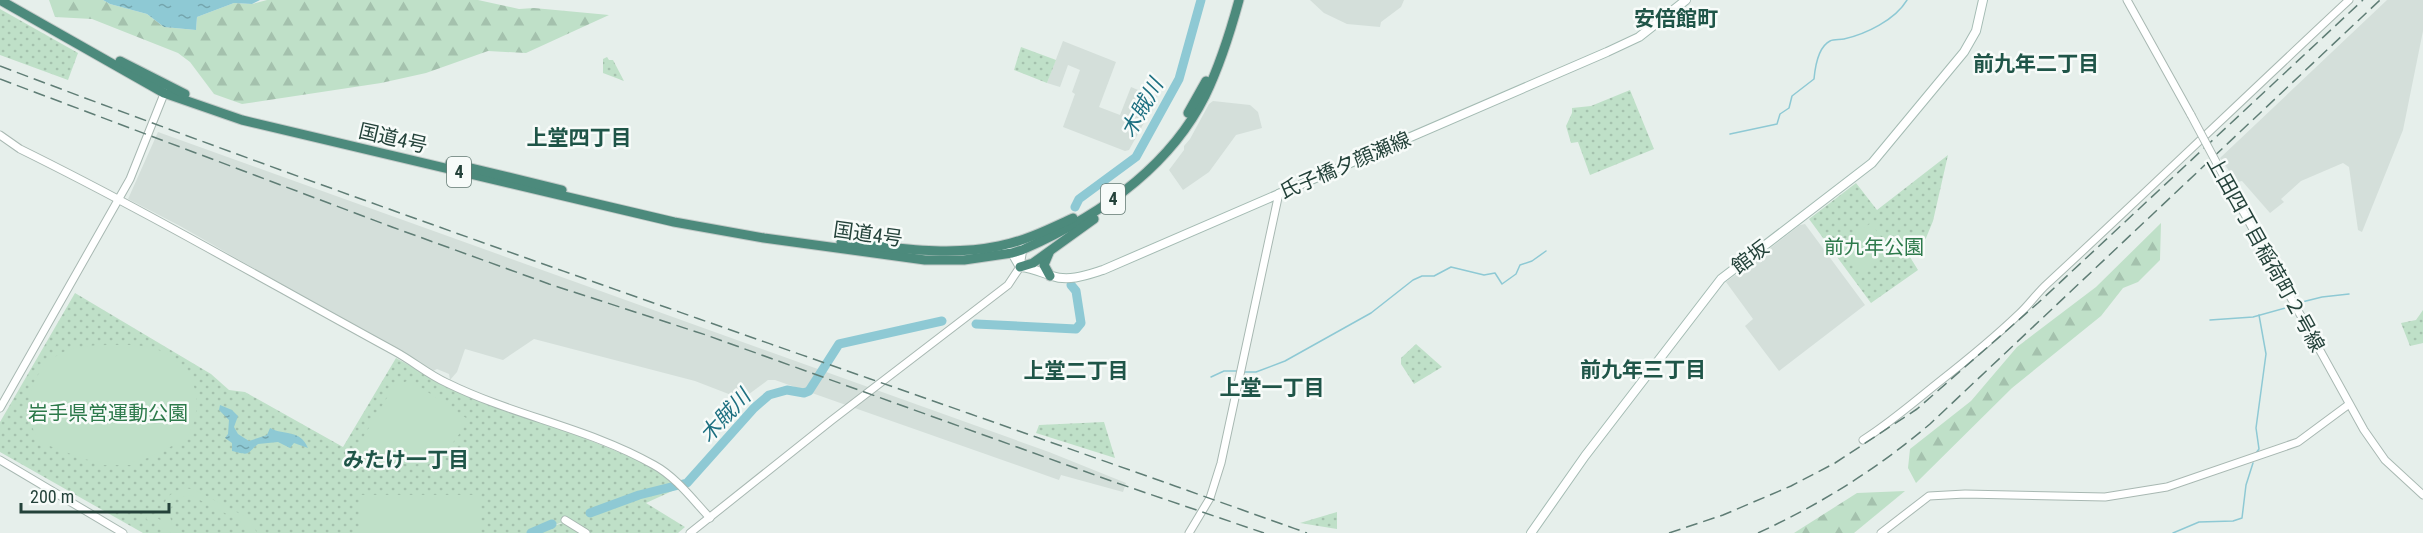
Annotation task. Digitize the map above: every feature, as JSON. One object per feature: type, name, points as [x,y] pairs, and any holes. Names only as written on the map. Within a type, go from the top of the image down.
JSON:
[{"type":"highway","name":"国道4号","points":[[0,0],[165,89],[242,120],[674,222],[764,238],[925,260],[945,261],[1017,252]]},
{"type":"highway","name":"国道4号","points":[[10,0],[165,89],[243,115],[674,217],[783,237],[935,251],[968,251],[1000,246]]},
{"type":"highway","name":"4","points":[[1000,246],[1032,236],[1083,213],[1127,183],[1160,150],[1190,110],[1207,80],[1233,0]]},
{"type":"highway","name":"4","points":[[1017,252],[1088,216],[1124,192],[1162,157],[1205,97],[1220,63],[1239,0]]},
{"type":"highway","points":[[1020,267],[1033,263],[1132,191],[1167,157],[1192,117]]},
{"type":"highway","points":[[1050,276],[1045,269],[1045,260],[1057,245]]},
{"type":"main road","name":"氏子橋夕顔瀬線","points":[[1020,267],[1031,268],[1050,276],[1078,278],[1103,270],[1618,47],[1639,37],[1686,0]]},
{"type":"main road","name":"館坂","points":[[1531,533],[1585,456],[1721,279],[1804,218],[1872,163],[1964,52],[1976,31],[1983,0]]},
{"type":"main road","points":[[1000,246],[1017,252],[1020,267]]},
{"type":"street","name":"上田四丁目稲荷町２号線","points":[[2127,0],[2349,405],[2385,460],[2423,495]]},
{"type":"street","points":[[1863,440],[1887,425],[1972,357],[2021,312],[2046,284],[2349,0]]},
{"type":"street","points":[[0,408],[119,199],[139,158],[165,89]]},
{"type":"street","points":[[0,135],[20,149],[166,223],[399,354],[446,383],[615,447],[656,465],[684,489],[710,518]]},
{"type":"street","points":[[1189,533],[1210,498],[1221,463],[1279,193]]},
{"type":"street","points":[[1017,252],[1032,236]]},
{"type":"street","points":[[690,533],[1008,285],[1020,267]]},
{"type":"street","points":[[1881,533],[1929,496],[1965,494],[2105,497],[2167,487],[2298,442],[2349,405]]},
{"type":"street","points":[[0,460],[123,533]]},
{"type":"street","points":[[565,520],[586,533]]},
{"type":"shaded area","points":[[1310,0],[1404,0],[1401,7],[1381,22],[1380,27],[1347,24],[1324,13]]},
{"type":"shaded area","points":[[2387,0],[2423,0],[2423,31],[2403,130],[2362,232],[2358,230],[2349,167],[2343,163],[2301,181],[2281,199],[2284,202],[2270,213],[2242,181],[2237,182],[2220,158]]},
{"type":"shaded area","points":[[1063,41],[1116,62],[1099,107],[1120,115],[1131,87],[1143,92],[1148,78],[1162,84],[1155,103],[1129,150],[1125,151],[1063,127],[1075,94],[1072,92],[1080,70],[1068,65],[1060,87],[1047,83]]},
{"type":"shaded area","points":[[1213,101],[1250,105],[1258,112],[1262,128],[1236,135],[1209,172],[1183,190],[1169,170],[1184,150],[1184,146]]},
{"type":"shaded area","points":[[158,132],[1049,452],[1126,483],[1123,492],[1061,475],[1059,480],[775,380],[768,380],[745,397],[739,398],[695,381],[534,339],[503,360],[465,349],[457,372],[450,380],[449,374],[437,369],[433,371],[180,226],[128,199]]},
{"type":"shaded area","points":[[1805,224],[1865,305],[1779,371],[1745,326],[1753,319],[1726,282],[1800,225]]},
{"type":"green space","points":[[49,0],[103,0],[147,14],[164,27],[196,30],[197,17],[234,3],[252,4],[267,0],[478,0],[519,9],[534,8],[609,15],[526,53],[488,51],[426,73],[381,83],[242,104],[214,94],[190,62],[178,53],[92,19],[55,17]]},
{"type":"green space","points":[[0,9],[78,53],[68,80],[0,55]]},
{"type":"green space","points":[[1021,47],[1056,60],[1047,83],[1014,70]]},
{"type":"green space","points":[[607,57],[613,60],[624,81],[603,73],[603,59]]},
{"type":"green space","points":[[1630,90],[1654,149],[1590,175],[1578,142],[1571,143],[1566,126],[1572,108],[1591,106]]},
{"type":"green space","name":"前九年公園","points":[[1948,155],[1933,221],[1926,238],[1910,257],[1918,270],[1871,303],[1809,219],[1856,183],[1877,210]]},
{"type":"green space","points":[[1871,223],[1891,251],[1862,272],[1838,246]]},
{"type":"green space","points":[[2161,223],[2160,260],[2138,282],[2123,288],[2101,316],[2012,388],[1916,483],[1908,468],[1910,449],[1971,401],[2017,347],[2096,287]]},
{"type":"green space","name":"岩手県営運動公園","points":[[75,293],[211,374],[229,390],[245,392],[343,447],[396,358],[441,383],[655,467],[681,487],[646,503],[685,527],[678,533],[585,533],[563,522],[546,528],[563,523],[581,533],[143,533],[0,452],[0,422]]},
{"type":"green space","points":[[2423,310],[2423,343],[2410,346],[2401,323],[2416,320]]},
{"type":"green space","points":[[1416,344],[1442,367],[1414,384],[1401,364],[1401,358]]},
{"type":"green space","points":[[125,345],[160,350],[181,365],[189,375],[194,386],[196,411],[194,423],[181,446],[178,443],[148,458],[131,462],[131,465],[99,465],[99,462],[84,459],[47,445],[45,448],[36,436],[29,410],[33,384],[40,372],[49,361],[68,350],[92,346]]},
{"type":"green space","points":[[410,380],[469,420],[452,444],[440,456],[421,464],[386,461],[355,451],[394,386]]},
{"type":"green space","points":[[1104,422],[1115,458],[1036,433],[1039,425]]},
{"type":"green space","points":[[186,488],[195,490],[246,517],[257,533],[250,533],[240,521],[190,495],[176,499],[169,511],[172,525],[183,533],[171,533],[146,519],[149,513],[162,521],[162,509],[166,499],[174,492]]},
{"type":"green space","points":[[1905,491],[1854,533],[1794,533],[1857,493]]},
{"type":"green space","points":[[360,495],[479,495],[479,533],[360,533]]},
{"type":"green space","points":[[1337,512],[1337,529],[1300,523]]},
{"type":"water","points":[[103,0],[260,0],[252,4],[234,3],[197,17],[196,30],[164,27],[147,14]]},
{"type":"water","points":[[220,405],[232,410],[238,416],[234,427],[238,434],[249,441],[267,435],[270,428],[296,435],[305,442],[308,448],[294,443],[290,448],[278,442],[258,444],[245,454],[232,451],[232,443],[225,438],[228,434],[229,420],[219,410]]},
{"type":"waterway","name":"木賊川","points":[[1075,207],[1079,199],[1136,157],[1179,79],[1201,0]]},
{"type":"waterway","points":[[1730,134],[1777,124],[1780,114],[1789,108],[1792,96],[1814,79],[1818,58],[1826,44],[1832,40],[1861,34],[1879,25],[1895,14],[1907,0]]},
{"type":"waterway","points":[[1244,372],[1256,372],[1285,361],[1371,313],[1413,280],[1422,276],[1434,276],[1451,267],[1484,275],[1495,273],[1502,284],[1516,274],[1520,265],[1532,261],[1546,251]]},
{"type":"waterway","name":"木賊川","points":[[976,324],[1076,329],[1081,323],[1076,291],[1071,285]]},
{"type":"waterway","points":[[2298,303],[2349,294]]},
{"type":"waterway","points":[[2210,320],[2253,317],[2289,307]]},
{"type":"waterway","points":[[2256,453],[2259,449],[2256,428],[2266,354],[2259,315]]},
{"type":"waterway","name":"木賊川","points":[[590,513],[639,495],[687,483],[754,408],[769,395],[787,390],[804,393],[809,391],[839,344],[942,321]]},
{"type":"waterway","points":[[1211,377],[1224,371],[1239,371]]},
{"type":"waterway","points":[[2173,533],[2199,522],[2233,521],[2242,518],[2246,485],[2253,463]]},
{"type":"waterway","name":"木賊川","points":[[531,533],[552,524]]},
{"type":"railway","points":[[1669,533],[1723,515],[1791,486],[1835,463],[1917,409],[2038,303],[2363,0]]},
{"type":"railway","points":[[1758,533],[1848,484],[1890,456],[1930,424],[2380,0]]},
{"type":"railway","points":[[0,66],[489,245],[1307,533]]},
{"type":"railway","points":[[0,79],[549,284],[706,335],[1117,483],[1264,533]]},
{"type":"district","name":"安倍館町","points":[[1676,19]]},
{"type":"district","name":"前九年二丁目","points":[[2036,64]]},
{"type":"district","name":"上堂四丁目","points":[[579,138]]},
{"type":"district","name":"前九年三丁目","points":[[1643,370]]},
{"type":"district","name":"上堂二丁目","points":[[1076,371]]},
{"type":"district","name":"上堂一丁目","points":[[1272,388]]},
{"type":"district","name":"みたけ一丁目","points":[[406,460]]}]
